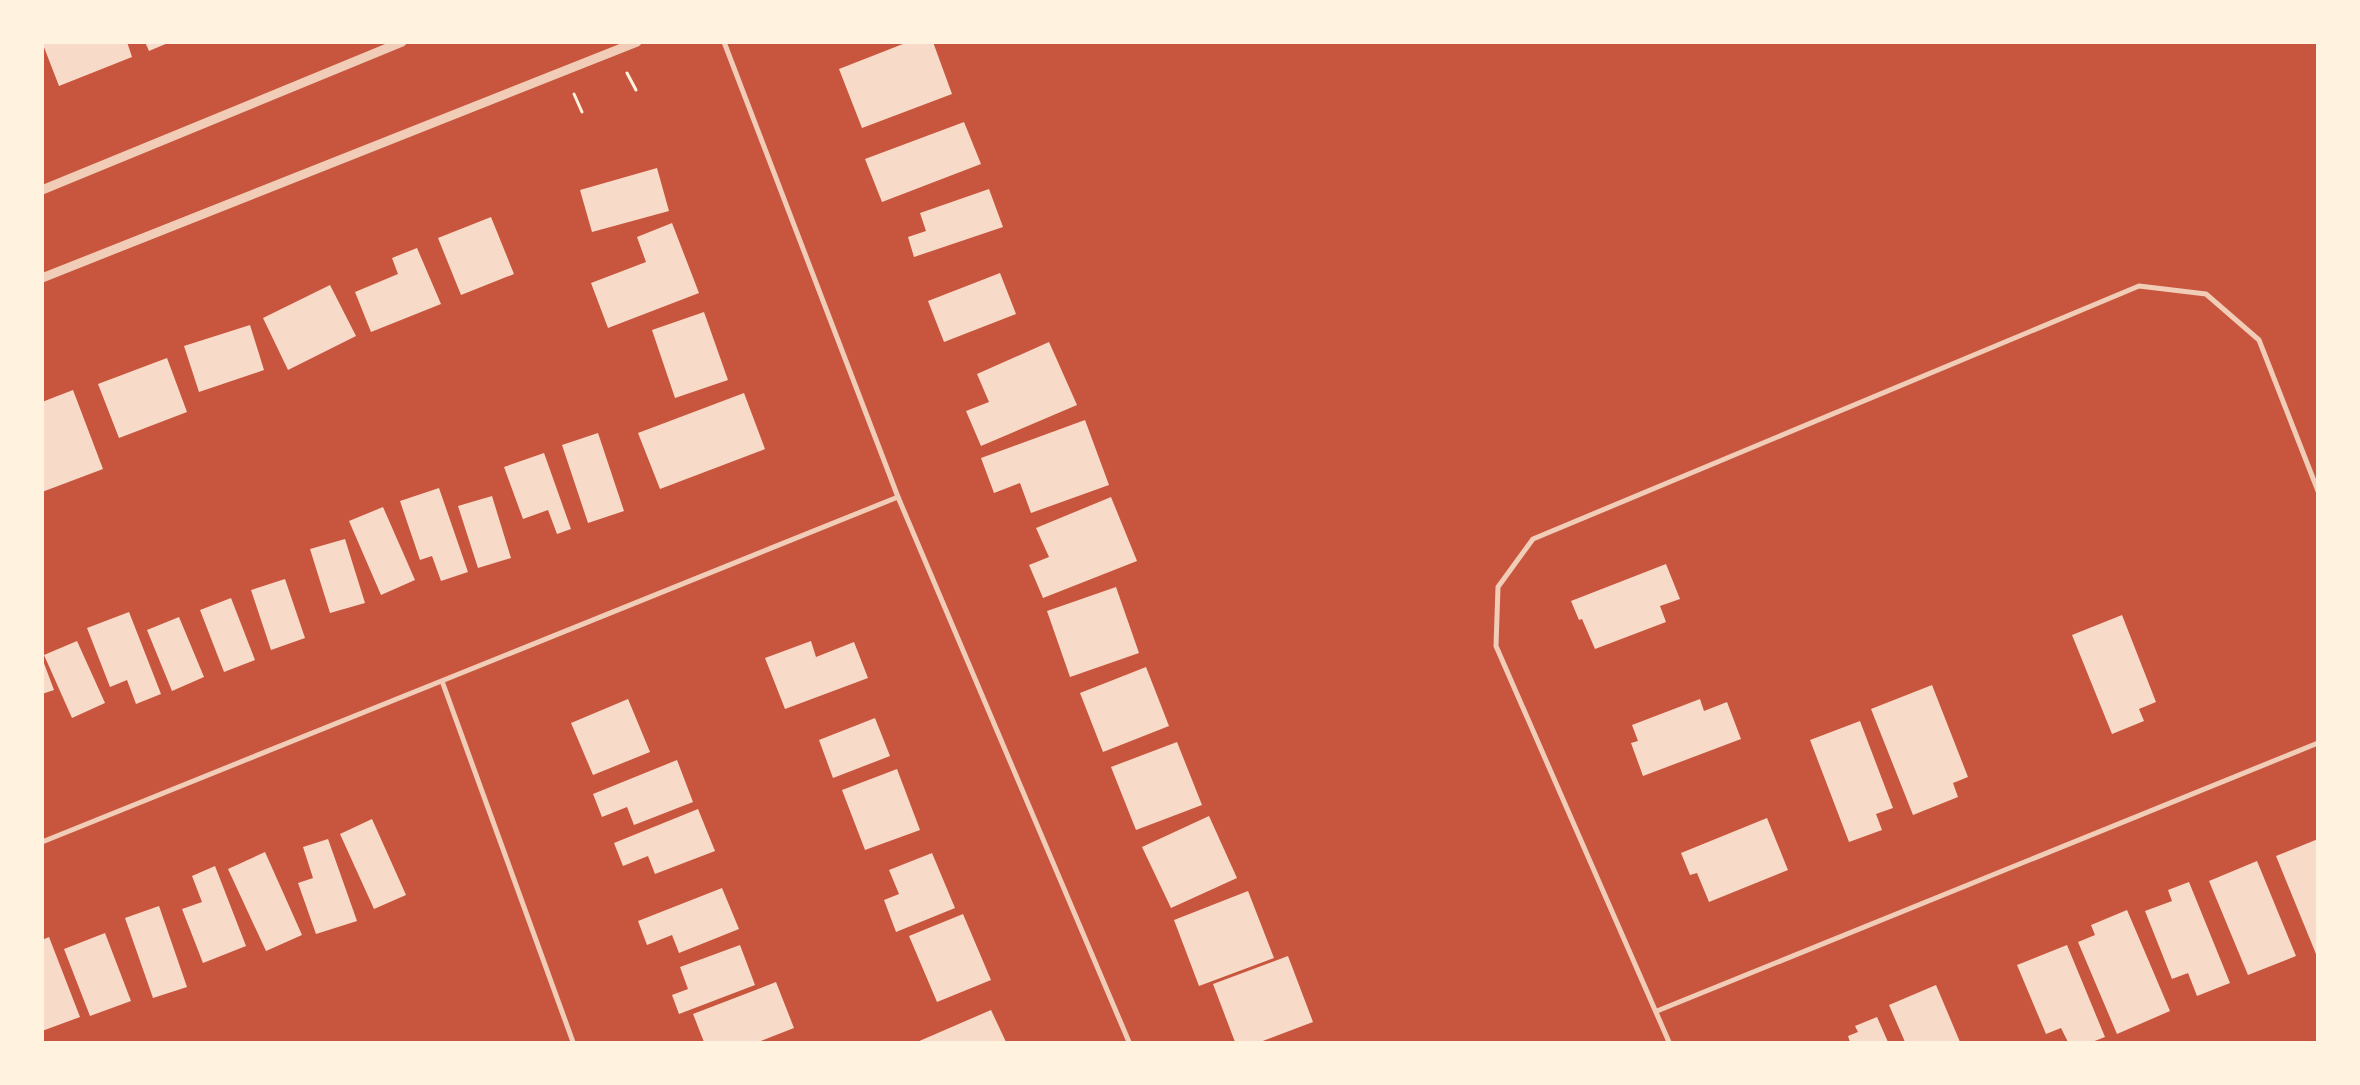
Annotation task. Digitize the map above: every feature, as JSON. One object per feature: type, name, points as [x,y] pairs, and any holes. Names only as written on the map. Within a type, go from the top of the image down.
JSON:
[{"type":"street","points":[[42,190],[402,42]]},
{"type":"street","points":[[42,278],[637,42]]},
{"type":"street","points":[[724,42],[898,497],[1129,1042]]},
{"type":"street","points":[[1669,1042],[1496,646],[1498,587],[1533,539],[2139,286],[2206,294],[2259,340],[2318,491]]},
{"type":"street","points":[[42,842],[898,497]]},
{"type":"street","points":[[442,681],[573,1042]]},
{"type":"street","points":[[1657,1012],[2318,743]]},
{"type":"path","points":[[625,70],[636,90]]},
{"type":"path","points":[[573,91],[582,112]]},
{"type":"building","points":[[42,42],[127,42],[132,57],[59,86]]},
{"type":"building","points":[[145,42],[168,42],[168,43],[149,51]]},
{"type":"building","points":[[908,42],[933,42],[952,94],[862,128],[839,69]]},
{"type":"building","points":[[964,122],[981,164],[882,202],[865,159]]},
{"type":"building","points":[[657,168],[669,211],[592,232],[580,190]]},
{"type":"building","points":[[989,189],[1003,227],[914,257],[908,237],[926,231],[920,213]]},
{"type":"building","points":[[491,217],[514,274],[461,295],[438,238]]},
{"type":"building","points":[[672,223],[699,293],[608,328],[591,283],[646,262],[637,237]]},
{"type":"building","points":[[417,248],[441,304],[371,332],[355,292],[398,274],[392,258]]},
{"type":"building","points":[[1000,273],[1016,314],[944,342],[928,301]]},
{"type":"building","points":[[330,285],[356,336],[288,370],[263,318]]},
{"type":"building","points":[[704,312],[728,380],[675,398],[652,330]]},
{"type":"building","points":[[250,325],[264,370],[199,392],[184,346]]},
{"type":"building","points":[[1049,342],[1077,405],[981,446],[966,411],[989,402],[977,374]]},
{"type":"building","points":[[167,358],[187,412],[119,438],[98,384]]},
{"type":"building","points":[[73,390],[103,469],[42,492],[42,402]]},
{"type":"building","points":[[744,393],[765,449],[660,489],[638,433]]},
{"type":"building","points":[[1085,420],[1109,485],[1031,513],[1020,483],[994,493],[981,458]]},
{"type":"building","points":[[598,433],[624,511],[588,523],[562,445]]},
{"type":"building","points":[[544,453],[571,529],[557,534],[548,510],[523,519],[504,467]]},
{"type":"building","points":[[439,488],[468,572],[441,581],[432,556],[420,560],[400,501]]},
{"type":"building","points":[[492,496],[511,558],[478,568],[458,506]]},
{"type":"building","points":[[1111,497],[1137,561],[1043,598],[1029,565],[1049,557],[1036,528]]},
{"type":"building","points":[[383,507],[415,580],[381,595],[349,521]]},
{"type":"building","points":[[345,539],[365,603],[330,613],[310,549]]},
{"type":"building","points":[[1666,564],[1680,599],[1660,606],[1666,622],[1595,649],[1582,619],[1579,620],[1571,601]]},
{"type":"building","points":[[285,579],[305,638],[271,650],[251,590]]},
{"type":"building","points":[[1116,587],[1139,653],[1070,677],[1047,611]]},
{"type":"building","points":[[231,598],[255,660],[224,672],[200,610]]},
{"type":"building","points":[[129,612],[161,694],[136,704],[127,680],[110,687],[87,628]]},
{"type":"building","points":[[2122,615],[2156,702],[2139,709],[2144,721],[2112,734],[2072,635]]},
{"type":"building","points":[[179,617],[204,677],[172,691],[147,630]]},
{"type":"building","points":[[77,641],[105,703],[72,718],[44,655]]},
{"type":"building","points":[[811,641],[816,657],[854,642],[868,678],[785,709],[765,658]]},
{"type":"building","points":[[42,658],[54,690],[42,694]]},
{"type":"building","points":[[1146,667],[1169,726],[1103,752],[1080,693]]},
{"type":"building","points":[[1932,685],[1968,777],[1953,783],[1958,797],[1913,815],[1871,709]]},
{"type":"building","points":[[628,699],[650,752],[593,775],[571,723]]},
{"type":"building","points":[[1700,699],[1704,711],[1727,702],[1741,739],[1643,776],[1631,743],[1638,741],[1632,725]]},
{"type":"building","points":[[875,718],[890,756],[833,778],[819,740]]},
{"type":"building","points":[[1860,721],[1893,808],[1876,814],[1882,830],[1849,842],[1810,740]]},
{"type":"building","points":[[1177,742],[1202,805],[1136,830],[1111,767]]},
{"type":"building","points":[[677,760],[693,802],[634,825],[627,807],[602,817],[593,794]]},
{"type":"building","points":[[897,769],[920,830],[865,850],[842,790]]},
{"type":"building","points":[[698,809],[715,851],[655,874],[648,856],[623,866],[614,843]]},
{"type":"building","points":[[1209,816],[1237,878],[1171,908],[1142,847]]},
{"type":"building","points":[[1767,818],[1788,870],[1709,902],[1697,873],[1690,875],[1681,853]]},
{"type":"building","points":[[372,819],[406,895],[374,909],[340,834]]},
{"type":"building","points":[[328,839],[357,921],[316,934],[298,883],[313,878],[303,847]]},
{"type":"building","points":[[2318,839],[2318,954],[2316,954],[2276,856]]},
{"type":"building","points":[[265,852],[302,935],[266,951],[228,869]]},
{"type":"building","points":[[932,853],[955,908],[896,932],[884,900],[899,894],[889,870]]},
{"type":"building","points":[[2257,861],[2296,956],[2248,975],[2209,881]]},
{"type":"building","points":[[215,866],[246,946],[203,963],[182,909],[202,902],[192,876]]},
{"type":"building","points":[[2189,882],[2230,983],[2197,996],[2188,973],[2172,979],[2145,911],[2172,901],[2168,890]]},
{"type":"building","points":[[722,888],[739,929],[679,953],[672,935],[647,945],[638,921]]},
{"type":"building","points":[[1248,891],[1274,958],[1199,986],[1174,920]]},
{"type":"building","points":[[159,906],[187,987],[153,998],[125,918]]},
{"type":"building","points":[[2127,910],[2170,1011],[2117,1034],[2078,942],[2095,935],[2091,925]]},
{"type":"building","points":[[963,914],[991,980],[937,1002],[909,936]]},
{"type":"building","points":[[105,933],[131,1001],[90,1016],[64,949]]},
{"type":"building","points":[[49,937],[80,1017],[42,1031],[42,940]]},
{"type":"building","points":[[740,945],[755,985],[679,1014],[672,995],[688,989],[680,967]]},
{"type":"building","points":[[2067,945],[2105,1037],[2092,1042],[2068,1042],[2061,1028],[2046,1034],[2017,965]]},
{"type":"building","points":[[1288,956],[1313,1022],[1260,1042],[1235,1042],[1213,984]]},
{"type":"building","points":[[776,982],[794,1028],[758,1042],[704,1042],[693,1014]]},
{"type":"building","points":[[1936,985],[1960,1042],[1905,1042],[1889,1005]]},
{"type":"building","points":[[991,1010],[1006,1042],[917,1042]]},
{"type":"building","points":[[1877,1017],[1888,1042],[1850,1042],[1848,1036],[1858,1032],[1855,1026]]}]
